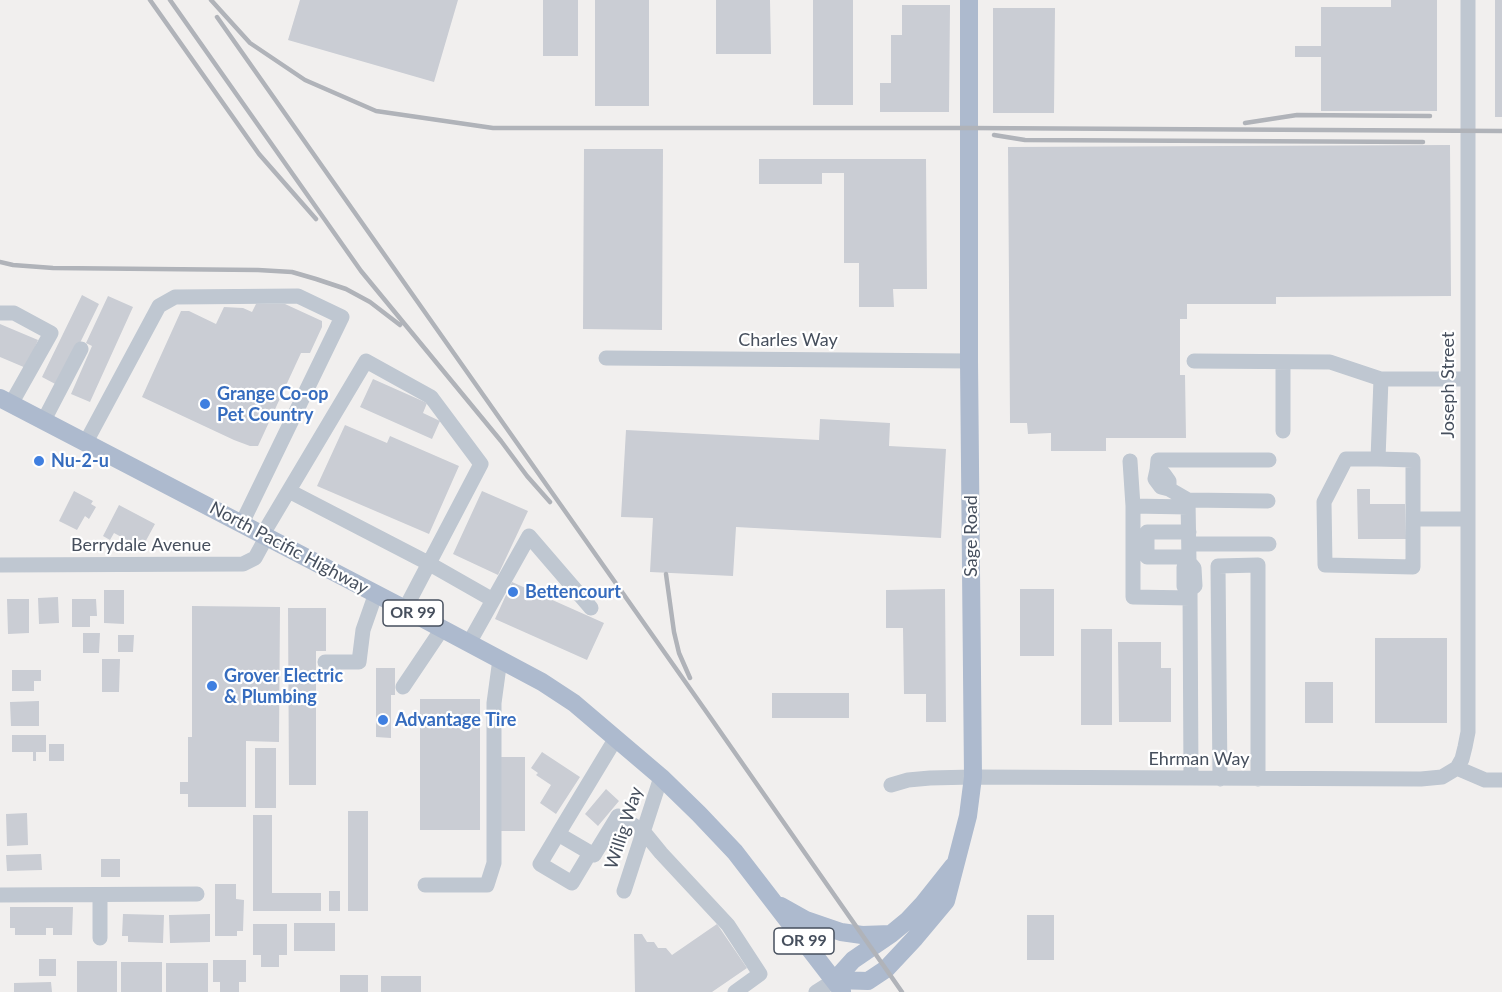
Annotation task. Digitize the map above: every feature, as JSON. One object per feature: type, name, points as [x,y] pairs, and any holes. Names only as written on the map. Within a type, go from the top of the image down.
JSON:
[{"type":"main road","name":"Sage Road","points":[[839,986],[868,981],[886,969],[946,901],[968,816],[973,777],[969,361],[969,0]]},
{"type":"main road","name":"North Pacific Highway","points":[[6,401],[500,659],[543,682],[574,703],[661,777],[735,852],[839,986]]},
{"type":"main road","points":[[839,986],[853,960],[908,920],[955,864]]},
{"type":"main road","points":[[773,901],[806,920],[842,932],[862,935],[891,934]]},
{"type":"street","name":"Joseph Street","points":[[1457,768],[1464,753],[1468,732],[1468,0]]},
{"type":"street","points":[[86,442],[159,306],[175,297],[298,296],[342,317],[242,523]]},
{"type":"street","points":[[0,313],[14,313],[51,333],[6,401]]},
{"type":"street","points":[[44,420],[81,349]]},
{"type":"street","name":"Charles Way","points":[[606,358],[969,361]]},
{"type":"street","name":"Berrydale Avenue","points":[[0,565],[243,564],[255,558],[289,491],[366,361],[431,397],[481,464],[428,563]]},
{"type":"street","points":[[1194,361],[1330,362],[1381,379],[1468,379]]},
{"type":"street","points":[[1283,362],[1283,431]]},
{"type":"street","points":[[1378,459],[1381,379]]},
{"type":"street","points":[[1346,459],[1378,459],[1413,460],[1413,567],[1325,565],[1324,502],[1346,459]]},
{"type":"street","points":[[1188,503],[1169,489],[1169,481],[1157,470],[1158,460],[1269,460]]},
{"type":"street","points":[[1130,461],[1133,506],[1133,597],[1190,594]]},
{"type":"street","points":[[289,491],[428,563],[493,600]]},
{"type":"street","points":[[1133,506],[1268,501]]},
{"type":"street","points":[[1188,503],[1189,549],[1194,568],[1195,586],[1190,594],[1191,778]]},
{"type":"street","points":[[1413,519],[1468,519]]},
{"type":"street","points":[[469,643],[529,536],[591,608]]},
{"type":"street","points":[[1189,549],[1269,544]]},
{"type":"street","points":[[405,609],[428,563]]},
{"type":"street","points":[[1220,778],[1218,566],[1258,565],[1258,779]]},
{"type":"street","points":[[325,662],[359,662],[363,630],[376,594]]},
{"type":"street","points":[[403,687],[442,629]]},
{"type":"street","points":[[425,885],[487,885],[494,863],[494,703],[500,659]]},
{"type":"street","points":[[590,853],[572,884],[540,864],[616,738]]},
{"type":"street","points":[[1457,768],[1485,780],[1502,780]]},
{"type":"street","name":"Ehrman Way","points":[[891,785],[908,780],[973,777],[1421,779],[1442,777],[1457,768]]},
{"type":"street","name":"Willig Way","points":[[624,891],[661,777]]},
{"type":"street","points":[[558,834],[594,855],[618,816],[643,831],[728,925],[760,974],[735,992]]},
{"type":"street","points":[[0,895],[197,894]]},
{"type":"street","points":[[100,895],[100,938]]},
{"type":"street","points":[[816,992],[839,986]]},
{"type":"building","points":[[300,0],[458,0],[434,82],[288,40]]},
{"type":"building","points":[[543,0],[578,0],[578,56],[543,56]]},
{"type":"building","points":[[595,0],[649,0],[649,106],[595,106]]},
{"type":"building","points":[[716,0],[770,0],[771,54],[716,54]]},
{"type":"building","points":[[813,0],[853,0],[853,105],[813,105]]},
{"type":"building","points":[[1391,0],[1437,0],[1437,111],[1321,111],[1321,57],[1295,57],[1295,46],[1321,46],[1321,7],[1391,7]]},
{"type":"building","points":[[1495,0],[1502,0],[1502,117],[1495,117]]},
{"type":"building","points":[[902,5],[950,5],[949,112],[880,112],[880,83],[891,83],[891,35],[902,35]]},
{"type":"building","points":[[993,8],[1055,8],[1054,113],[993,113]]},
{"type":"building","points":[[1450,145],[1451,296],[1276,297],[1276,304],[1187,304],[1187,319],[1180,319],[1180,375],[1185,375],[1186,438],[1106,438],[1106,451],[1051,451],[1051,433],[1028,434],[1027,423],[1010,423],[1008,147]]},
{"type":"building","points":[[584,149],[663,149],[662,330],[583,329]]},
{"type":"building","points":[[759,159],[926,159],[927,289],[893,289],[894,307],[859,307],[859,263],[844,263],[844,173],[822,173],[822,184],[759,184]]},
{"type":"building","points":[[82,295],[99,304],[59,386],[42,377]]},
{"type":"building","points":[[108,296],[133,307],[90,402],[71,394],[92,346],[86,343]]},
{"type":"building","points":[[256,304],[285,304],[322,321],[322,327],[310,353],[301,353],[258,446],[250,446],[234,440],[142,397],[181,311],[189,311],[216,324],[224,307],[243,308],[252,312]]},
{"type":"building","points":[[0,324],[38,340],[26,368],[0,357]]},
{"type":"building","points":[[373,379],[427,403],[423,413],[440,421],[432,439],[360,407]]},
{"type":"building","points":[[820,419],[890,423],[889,446],[946,449],[941,538],[736,527],[733,576],[650,572],[653,518],[621,517],[626,430],[819,440]]},
{"type":"building","points":[[345,425],[387,443],[390,436],[459,466],[429,534],[317,486]]},
{"type":"building","points":[[1357,489],[1370,489],[1370,504],[1405,504],[1406,539],[1358,539]]},
{"type":"building","points":[[74,491],[93,501],[91,504],[96,507],[89,519],[85,516],[77,530],[59,521]]},
{"type":"building","points":[[482,491],[528,511],[498,575],[453,554]]},
{"type":"building","points":[[119,505],[155,524],[142,548],[114,533],[110,540],[103,536]]},
{"type":"building","points":[[512,582],[604,623],[587,660],[495,619]]},
{"type":"building","points":[[945,589],[946,722],[926,722],[926,694],[904,694],[903,628],[886,628],[886,590]]},
{"type":"building","points":[[1020,589],[1054,589],[1054,656],[1020,656]]},
{"type":"building","points":[[104,590],[124,590],[124,624],[104,623]]},
{"type":"building","points":[[58,597],[59,623],[39,624],[38,598]]},
{"type":"building","points":[[7,599],[29,599],[29,633],[8,634]]},
{"type":"building","points":[[72,599],[96,599],[97,616],[90,616],[90,627],[72,627]]},
{"type":"building","points":[[192,606],[280,607],[279,742],[246,741],[246,807],[188,807],[188,794],[180,794],[180,782],[188,782],[188,737],[192,737]]},
{"type":"building","points":[[288,608],[326,608],[326,651],[316,651],[316,785],[289,785]]},
{"type":"building","points":[[1081,629],[1112,629],[1112,725],[1081,725]]},
{"type":"building","points":[[83,633],[100,633],[99,653],[83,653]]},
{"type":"building","points":[[118,635],[134,635],[133,652],[118,652]]},
{"type":"building","points":[[1375,638],[1447,638],[1447,723],[1375,723]]},
{"type":"building","points":[[1118,642],[1161,642],[1161,668],[1171,668],[1171,722],[1119,722]]},
{"type":"building","points":[[102,659],[120,659],[119,692],[102,692]]},
{"type":"building","points":[[376,668],[395,668],[395,695],[391,695],[391,738],[376,737]]},
{"type":"building","points":[[12,670],[41,670],[41,681],[34,681],[34,691],[12,691]]},
{"type":"building","points":[[1305,682],[1333,682],[1333,723],[1305,723]]},
{"type":"building","points":[[772,693],[849,693],[849,718],[772,718]]},
{"type":"building","points":[[420,699],[480,699],[480,830],[420,830]]},
{"type":"building","points":[[39,701],[39,726],[11,726],[10,702]]},
{"type":"building","points":[[12,735],[46,735],[46,752],[36,752],[36,761],[33,761],[33,752],[12,752]]},
{"type":"building","points":[[49,744],[64,744],[64,761],[49,761]]},
{"type":"building","points":[[255,748],[276,748],[276,808],[255,808]]},
{"type":"building","points":[[542,752],[580,777],[556,814],[540,803],[551,785],[536,775],[538,773],[531,768]]},
{"type":"building","points":[[501,757],[525,757],[525,831],[501,831]]},
{"type":"building","points":[[606,789],[619,801],[598,826],[585,814]]},
{"type":"building","points":[[348,811],[368,811],[368,911],[348,911]]},
{"type":"building","points":[[27,813],[28,845],[7,846],[6,814]]},
{"type":"building","points":[[253,815],[272,815],[272,893],[321,893],[321,911],[253,911]]},
{"type":"building","points":[[41,854],[42,870],[7,871],[6,855]]},
{"type":"building","points":[[101,859],[120,859],[120,877],[101,877]]},
{"type":"building","points":[[215,884],[236,884],[236,899],[244,900],[243,931],[237,931],[237,936],[215,936]]},
{"type":"building","points":[[329,891],[340,891],[340,911],[329,911]]},
{"type":"building","points":[[10,907],[73,907],[72,935],[53,935],[53,928],[46,928],[46,935],[15,935],[15,928],[10,928]]},
{"type":"building","points":[[123,914],[164,915],[163,943],[128,942],[128,936],[122,936]]},
{"type":"building","points":[[210,914],[210,942],[170,943],[169,915]]},
{"type":"building","points":[[1027,915],[1054,915],[1054,960],[1027,960]]},
{"type":"building","points":[[294,923],[335,923],[335,951],[294,951]]},
{"type":"building","points":[[253,924],[287,924],[287,955],[279,955],[279,967],[261,967],[261,955],[253,955]]},
{"type":"building","points":[[717,924],[747,968],[712,992],[635,992],[634,934],[642,934],[647,942],[654,942],[658,948],[666,948],[672,955]]},
{"type":"building","points":[[39,959],[56,959],[56,976],[39,976]]},
{"type":"building","points":[[213,960],[246,960],[246,982],[239,982],[239,992],[220,992],[220,982],[213,982]]},
{"type":"building","points":[[77,961],[117,961],[117,992],[77,992]]},
{"type":"building","points":[[121,962],[162,962],[162,992],[121,992]]},
{"type":"building","points":[[166,963],[208,963],[208,992],[166,992]]},
{"type":"building","points":[[340,975],[368,975],[368,992],[340,992]]},
{"type":"building","points":[[381,976],[421,976],[421,992],[381,992]]},
{"type":"building","points":[[51,982],[52,992],[14,992],[14,983]]},
{"type":"railway","points":[[150,0],[259,154],[316,219]]},
{"type":"railway","points":[[170,0],[361,271],[550,502]]},
{"type":"railway","points":[[211,0],[250,43],[305,80],[376,111],[493,128],[1502,131]]},
{"type":"railway","points":[[217,17],[902,992]]},
{"type":"railway","points":[[1245,123],[1297,115],[1430,116]]},
{"type":"railway","points":[[994,135],[1025,140],[1423,142]]},
{"type":"railway","points":[[0,262],[53,268],[292,272],[346,289],[370,302],[400,325]]},
{"type":"railway","points":[[666,574],[674,632],[679,653],[690,678]]},
{"type":"place","name":"Grange Co-op Pet Country","points":[[205,404]]},
{"type":"place","name":"Nu-2-u","points":[[39,461]]},
{"type":"place","name":"Bettencourt","points":[[513,592]]},
{"type":"place","name":"Grover Electric & Plumbing","points":[[212,686]]},
{"type":"place","name":"Advantage Tire","points":[[383,720]]}]
